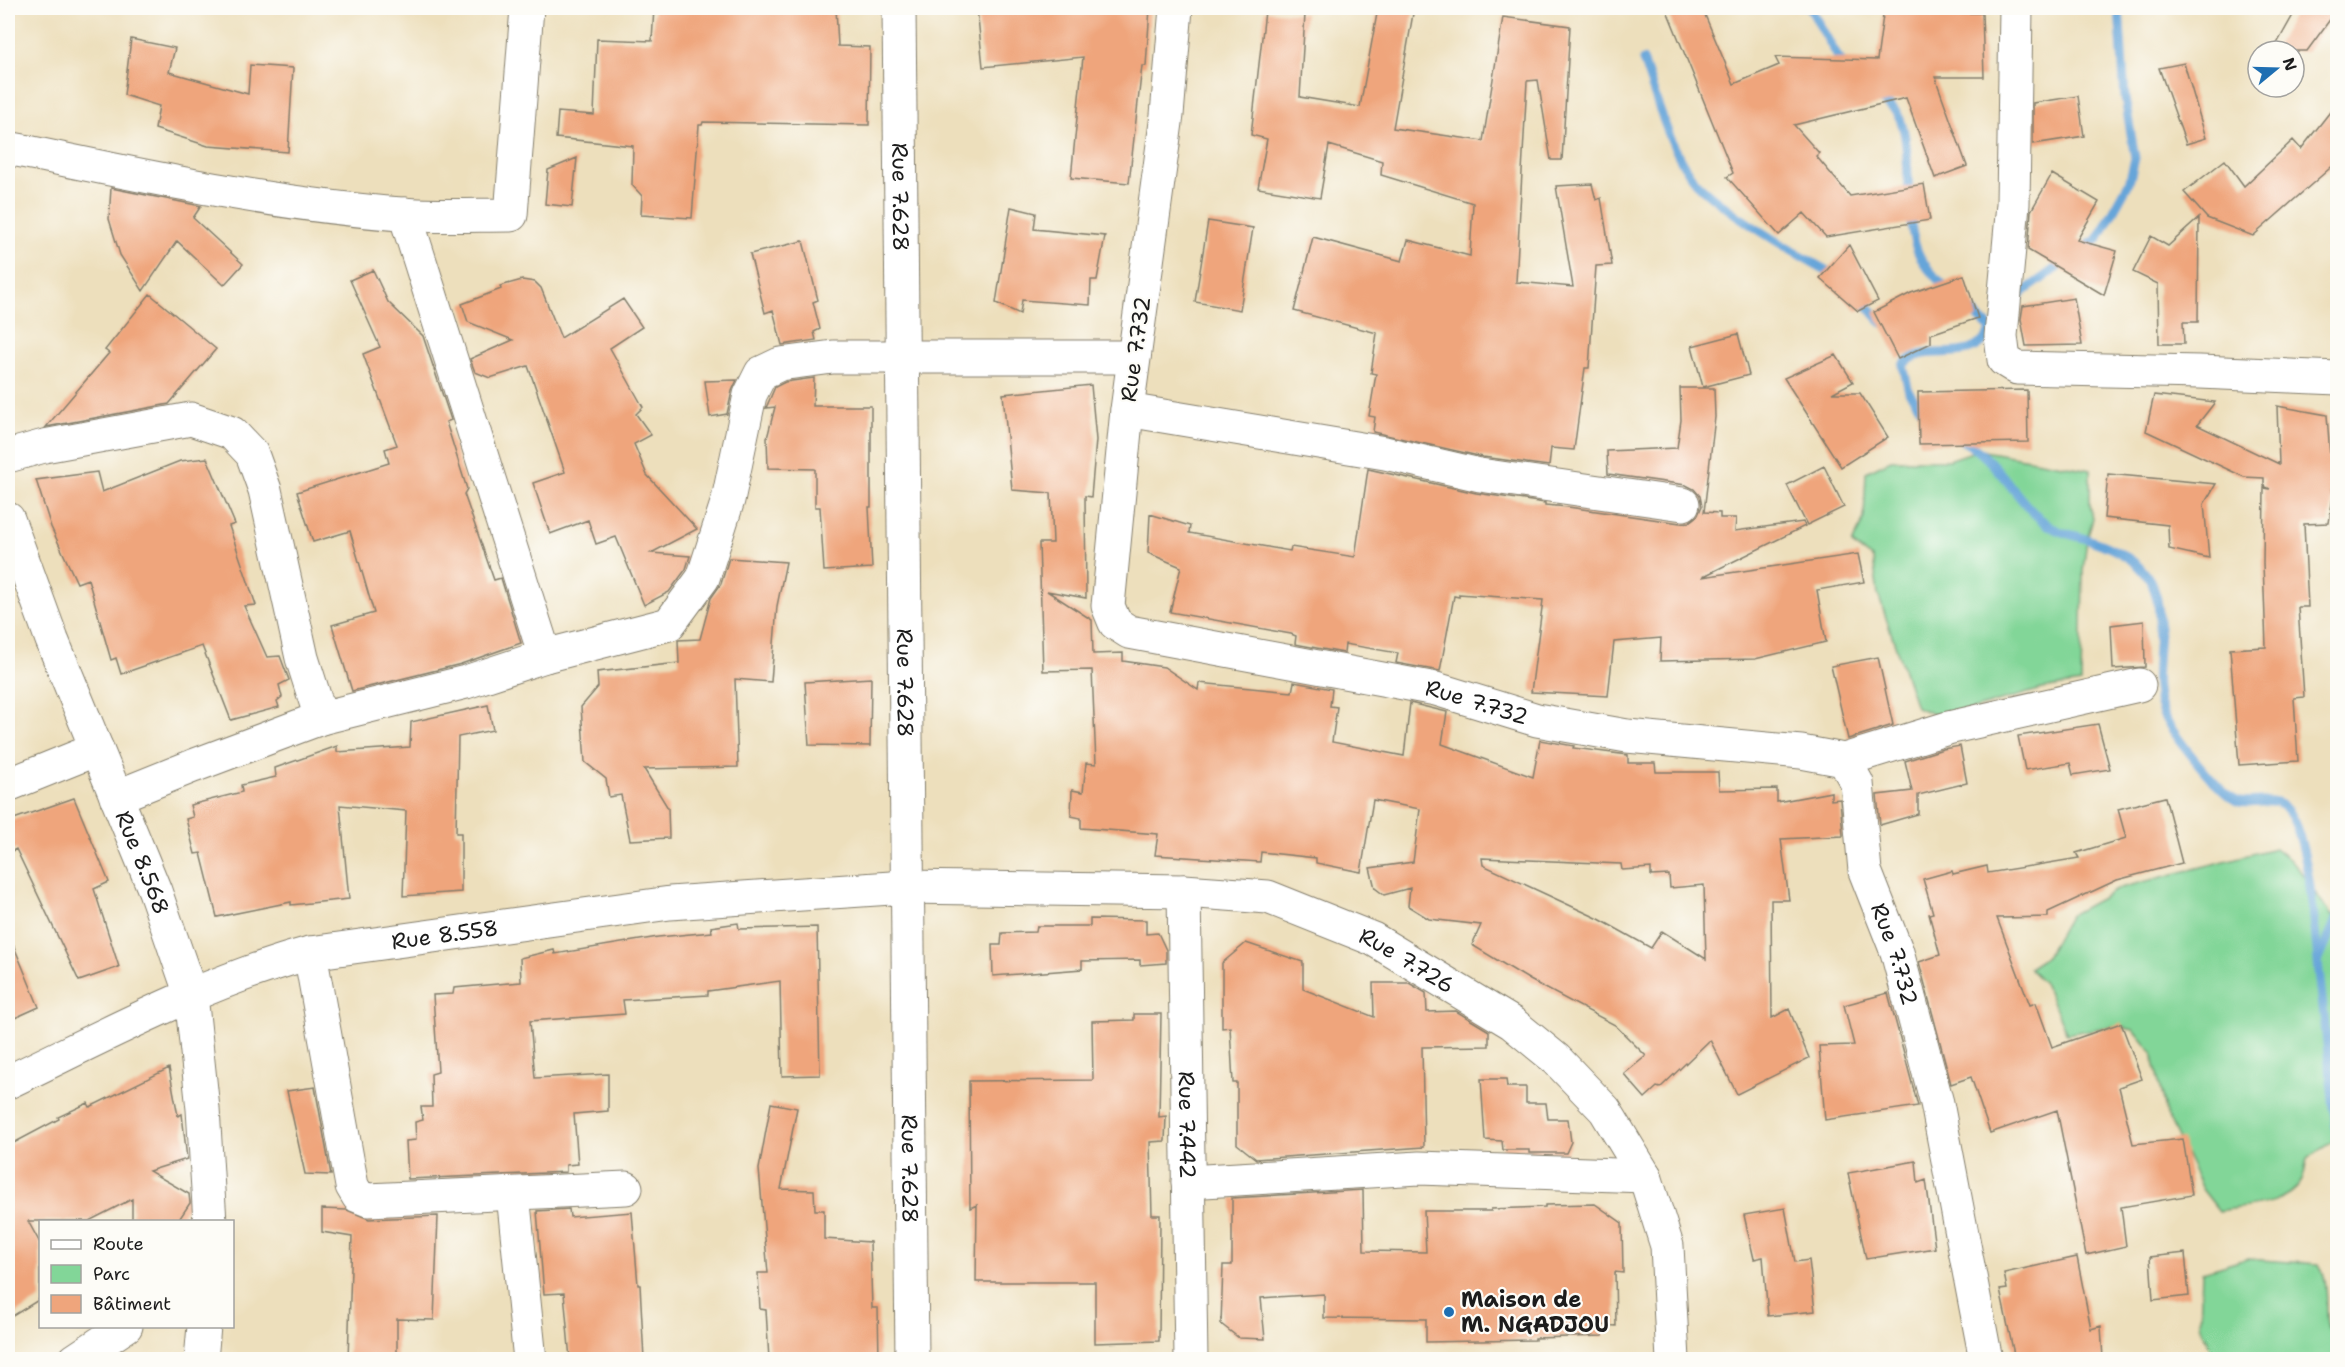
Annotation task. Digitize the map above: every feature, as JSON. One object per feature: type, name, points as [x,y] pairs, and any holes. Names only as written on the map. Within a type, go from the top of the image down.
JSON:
[{"type":"street","points":[[8,148],[207,190],[338,208],[405,214],[511,215],[527,8]]},
{"type":"street","name":"Rue 7.628","points":[[899,8],[912,1359]]},
{"type":"street","name":"Rue 7.732","points":[[1176,8],[1167,115],[1127,411],[1108,606],[1115,623],[1129,632],[1436,689],[1537,720],[1627,736],[1801,752],[1844,760],[1857,783],[1865,871],[1897,952],[1937,1102],[1986,1359]]},
{"type":"street","points":[[2016,8],[2013,204],[2001,336],[2004,360],[2017,369],[2200,372],[2337,378]]},
{"type":"street","points":[[405,214],[545,656]]},
{"type":"street","points":[[116,797],[321,718],[466,682],[545,656],[669,624],[704,578],[728,501],[750,395],[761,374],[780,364],[823,358],[1134,357]]},
{"type":"street","points":[[1127,411],[1384,453],[1480,475],[1683,504]]},
{"type":"street","points":[[8,456],[44,446],[190,419],[232,433],[252,454],[265,490],[302,658],[321,718]]},
{"type":"street","name":"Rue 8.568","points":[[8,519],[52,640],[154,891],[191,994],[203,1109],[210,1220]]},
{"type":"street","points":[[1844,760],[1948,728],[2139,685]]},
{"type":"street","points":[[8,785],[97,749]]},
{"type":"street","name":"Rue 7.726","points":[[906,887],[1184,891],[1268,897],[1373,939],[1512,1023],[1556,1059],[1605,1110],[1645,1176],[1666,1246],[1673,1359]]},
{"type":"street","name":"Rue 8.558","points":[[8,1082],[191,994],[287,959],[310,953],[670,903],[906,887]]},
{"type":"street","name":"Rue 7.442","points":[[1184,891],[1191,1359]]},
{"type":"street","points":[[310,953],[352,1186],[358,1196],[368,1200],[626,1188]]},
{"type":"street","points":[[1188,1182],[1419,1168],[1645,1176]]},
{"type":"street","points":[[513,1194],[530,1359]]},
{"type":"street","points":[[75,1359],[123,1328]]},
{"type":"street","points":[[201,1359],[204,1328]]},
{"type":"green space","points":[[1978,450],[2090,470],[2090,504],[2093,519],[2087,539],[2083,571],[2081,683],[2042,689],[1956,714],[1935,715],[1916,707],[1878,594],[1873,559],[1852,544],[1864,519],[1866,472],[1891,460],[1949,460]]},
{"type":"green space","points":[[2275,848],[2295,864],[2337,923],[2337,1139],[2307,1159],[2301,1182],[2286,1196],[2264,1204],[2219,1211],[2202,1189],[2165,1111],[2152,1052],[2134,1030],[2112,1026],[2067,1034],[2044,983],[2029,968],[2046,957],[2070,915],[2120,888]]},
{"type":"green space","points":[[2246,1259],[2319,1264],[2325,1279],[2328,1323],[2337,1350],[2337,1359],[2214,1359],[2200,1324],[2202,1272]]},
{"type":"building","points":[[654,8],[836,8],[838,46],[870,47],[869,125],[703,122],[699,125],[692,218],[641,215],[642,196],[632,185],[633,146],[556,138],[558,112],[594,115],[597,39],[652,41]]},
{"type":"building","points":[[977,8],[1150,8],[1146,66],[1142,66],[1129,183],[1071,178],[1083,57],[983,67]]},
{"type":"building","points":[[1378,8],[1414,8],[1393,128],[1483,141],[1503,17],[1570,26],[1562,160],[1551,160],[1538,80],[1527,81],[1516,282],[1573,287],[1556,186],[1592,184],[1596,200],[1601,198],[1612,265],[1596,266],[1589,368],[1585,368],[1574,450],[1551,448],[1549,466],[1483,457],[1373,432],[1375,417],[1369,416],[1376,374],[1371,373],[1377,333],[1294,311],[1313,237],[1402,261],[1408,240],[1470,256],[1473,203],[1381,175],[1382,161],[1329,145],[1320,198],[1258,188],[1267,139],[1251,135],[1265,11],[1305,14],[1300,97],[1360,107]]},
{"type":"building","points":[[1666,8],[1702,8],[1734,84],[1779,65],[1775,57],[1877,60],[1884,8],[1933,8],[1932,14],[1982,13],[1984,77],[1935,77],[1967,166],[1935,178],[1906,98],[1794,125],[1819,153],[1816,156],[1850,196],[1924,184],[1930,220],[1826,237],[1804,213],[1779,235],[1727,177],[1733,173]]},
{"type":"building","points":[[2297,8],[2337,8],[2307,51],[2306,39],[2280,39]]},
{"type":"building","points":[[131,39],[175,48],[169,72],[248,94],[250,65],[293,68],[288,152],[208,146],[155,129],[159,106],[124,95]]},
{"type":"building","points":[[2184,63],[2206,138],[2186,144],[2159,68]]},
{"type":"building","points":[[2078,96],[2084,136],[2033,144],[2033,103]]},
{"type":"building","points":[[2337,103],[2337,162],[2253,236],[2207,218],[2184,192],[2225,160],[2244,186],[2293,140],[2301,149]]},
{"type":"building","points":[[577,158],[572,207],[545,204],[548,170]]},
{"type":"building","points":[[2052,174],[2099,202],[2077,240],[2117,251],[2104,295],[2028,250],[2031,211]]},
{"type":"building","points":[[111,188],[201,206],[193,218],[243,264],[224,285],[177,241],[143,291],[120,255],[109,219]]},
{"type":"building","points":[[1011,207],[1036,213],[1034,229],[1105,236],[1097,280],[1091,280],[1090,305],[1022,300],[1020,314],[996,303]]},
{"type":"building","points":[[2199,218],[2198,322],[2183,322],[2184,344],[2159,344],[2158,284],[2133,272],[2151,236],[2168,246]]},
{"type":"building","points":[[1208,221],[1253,228],[1240,310],[1195,302]]},
{"type":"building","points":[[803,241],[818,300],[813,302],[820,329],[814,332],[816,340],[782,345],[773,310],[765,313],[750,254]]},
{"type":"building","points":[[1849,245],[1878,301],[1858,311],[1820,278]]},
{"type":"building","points":[[373,270],[388,302],[423,336],[451,420],[446,422],[467,489],[464,494],[494,580],[501,578],[521,643],[461,664],[352,691],[332,625],[374,613],[350,531],[313,542],[297,492],[389,463],[385,449],[397,445],[363,354],[380,347],[350,280]]},
{"type":"building","points":[[1964,275],[1978,318],[1931,334],[1931,343],[1898,359],[1874,312],[1911,293]]},
{"type":"building","points":[[522,280],[535,282],[541,288],[561,338],[623,299],[642,327],[610,348],[643,407],[636,414],[651,435],[634,444],[647,475],[697,529],[651,553],[690,556],[686,569],[669,592],[644,605],[616,537],[596,544],[588,520],[550,534],[533,483],[565,472],[528,366],[490,378],[475,372],[470,359],[513,340],[468,322],[462,304],[501,289],[500,286]]},
{"type":"building","points":[[150,294],[216,349],[169,404],[46,427],[109,353],[105,350]]},
{"type":"building","points":[[2074,298],[2082,345],[2026,346],[2021,319],[2023,306]]},
{"type":"building","points":[[1738,334],[1749,375],[1703,387],[1692,346]]},
{"type":"building","points":[[1836,355],[1853,382],[1832,393],[1860,393],[1888,437],[1841,467],[1784,378]]},
{"type":"building","points":[[814,378],[813,406],[871,406],[871,507],[869,507],[872,568],[824,571],[820,507],[815,507],[815,469],[768,468],[767,438],[775,407],[766,408],[775,387],[785,382]]},
{"type":"building","points":[[737,380],[727,414],[710,417],[705,381]]},
{"type":"building","points":[[1091,385],[1096,440],[1091,497],[1085,496],[1086,598],[1047,591],[1092,620],[1093,654],[1123,653],[1123,661],[1164,667],[1198,690],[1199,683],[1292,692],[1294,682],[1332,689],[1330,706],[1337,707],[1332,742],[1404,756],[1410,703],[1447,712],[1442,744],[1533,777],[1540,740],[1574,746],[1573,748],[1628,755],[1628,763],[1655,763],[1656,772],[1718,772],[1719,790],[1777,789],[1777,802],[1831,792],[1831,800],[1840,799],[1843,836],[1781,839],[1789,900],[1771,900],[1772,1018],[1789,1009],[1809,1058],[1737,1094],[1710,1040],[1660,1088],[1657,1087],[1645,1098],[1624,1074],[1646,1056],[1615,1025],[1530,980],[1472,945],[1481,925],[1429,919],[1408,906],[1410,888],[1384,895],[1375,888],[1370,868],[1413,862],[1420,809],[1373,800],[1361,872],[1316,863],[1316,858],[1261,852],[1260,862],[1155,855],[1158,834],[1081,828],[1081,818],[1071,816],[1072,790],[1083,792],[1086,763],[1096,764],[1092,670],[1043,671],[1039,543],[1053,543],[1051,493],[1012,490],[1003,394]],"holes":[[[1482,858],[1621,864],[1622,870],[1651,868],[1651,876],[1669,875],[1670,888],[1704,885],[1706,959],[1662,931],[1651,948],[1599,919],[1483,865]]]},
{"type":"building","points":[[1680,388],[1714,388],[1715,417],[1704,512],[1720,513],[1720,518],[1736,518],[1735,531],[1803,522],[1805,526],[1702,577],[1858,554],[1864,582],[1817,590],[1826,642],[1755,659],[1660,661],[1661,638],[1614,642],[1608,696],[1531,692],[1543,600],[1459,594],[1459,597],[1454,596],[1440,671],[1396,663],[1398,653],[1345,644],[1344,653],[1295,644],[1296,636],[1291,634],[1170,612],[1181,567],[1148,553],[1150,514],[1190,526],[1189,533],[1290,551],[1291,547],[1355,557],[1368,469],[1476,493],[1545,503],[1545,505],[1680,523],[1689,522],[1698,515],[1702,506],[1700,496],[1694,489],[1686,485],[1608,474],[1607,451],[1677,448],[1681,420]]},
{"type":"building","points":[[2027,390],[2028,442],[1919,444],[1918,392]]},
{"type":"building","points":[[2154,395],[2215,402],[2197,425],[2279,464],[2277,406],[2327,415],[2333,497],[2329,523],[2304,524],[2308,607],[2298,607],[2304,697],[2294,698],[2298,761],[2239,765],[2230,649],[2266,647],[2263,563],[2264,488],[2270,489],[2264,486],[2264,478],[2244,477],[2146,431]]},
{"type":"building","points":[[207,458],[235,524],[229,526],[256,605],[244,606],[267,657],[280,656],[289,680],[279,685],[282,697],[277,701],[279,707],[231,720],[202,646],[121,674],[116,658],[111,660],[88,579],[77,583],[51,527],[36,480],[97,472],[102,492],[180,461]]},
{"type":"building","points":[[1824,466],[1844,507],[1807,525],[1787,485]]},
{"type":"building","points":[[2108,474],[2216,484],[2204,504],[2209,558],[2169,549],[2168,525],[2104,518]]},
{"type":"building","points":[[729,558],[786,562],[777,606],[771,682],[735,679],[738,767],[644,769],[668,808],[669,838],[630,840],[621,795],[609,797],[606,779],[585,762],[581,707],[598,687],[597,672],[679,663],[678,640],[700,639],[711,598],[721,584]]},
{"type":"building","points":[[2144,621],[2145,667],[2113,669],[2111,625]]},
{"type":"building","points":[[1878,657],[1893,725],[1848,739],[1831,666]]},
{"type":"building","points":[[871,678],[870,746],[809,745],[805,682]]},
{"type":"building","points":[[488,705],[493,730],[458,737],[456,833],[461,833],[461,892],[403,896],[406,811],[340,805],[349,899],[291,905],[291,902],[217,917],[201,853],[195,854],[186,819],[193,817],[190,805],[242,792],[241,785],[276,777],[275,768],[337,746],[337,752],[410,747],[411,722]]},
{"type":"building","points":[[2098,724],[2110,769],[2073,775],[2070,763],[2025,770],[2018,736]]},
{"type":"building","points":[[1960,746],[1967,783],[1918,795],[1918,814],[1880,825],[1877,795],[1912,791],[1905,761]]},
{"type":"building","points":[[2165,797],[2182,863],[2117,880],[2048,912],[2048,917],[1997,918],[2030,1005],[2036,1003],[2052,1047],[2121,1023],[2142,1079],[2119,1087],[2133,1144],[2183,1139],[2192,1195],[2121,1207],[2126,1246],[2086,1255],[2057,1110],[1990,1133],[1971,1077],[1951,1084],[1919,962],[1940,955],[1929,914],[1933,913],[1923,879],[1952,871],[1953,874],[1987,866],[1988,873],[2079,858],[2076,853],[2126,838],[2118,809]]},
{"type":"building","points":[[74,798],[109,882],[94,889],[119,967],[79,981],[16,849],[8,853],[8,821]]},
{"type":"building","points":[[1090,919],[1146,920],[1146,934],[1158,933],[1166,950],[1166,963],[1140,965],[1140,960],[1082,961],[1082,969],[993,976],[992,945],[1001,945],[1002,933],[1036,932],[1037,926],[1090,926]]},
{"type":"building","points":[[738,923],[739,929],[817,927],[820,1075],[782,1076],[780,981],[708,991],[708,995],[623,1000],[625,1014],[530,1021],[535,1078],[608,1074],[608,1111],[574,1114],[578,1164],[566,1165],[566,1172],[408,1179],[406,1141],[416,1140],[415,1122],[423,1120],[421,1107],[432,1107],[431,1074],[438,1072],[433,995],[453,994],[454,988],[521,982],[520,958],[554,950],[555,954],[658,937],[712,932],[711,927]]},
{"type":"building","points":[[8,932],[39,1007],[8,1021]]},
{"type":"building","points":[[1246,943],[1303,962],[1303,989],[1374,1017],[1373,983],[1409,983],[1426,993],[1427,1012],[1456,1011],[1489,1031],[1489,1046],[1422,1047],[1424,1147],[1256,1159],[1237,1144],[1237,1083],[1233,1083],[1230,1027],[1222,1028],[1222,963]]},
{"type":"building","points":[[1888,993],[1918,1106],[1825,1120],[1819,1046],[1854,1045],[1844,1005]]},
{"type":"building","points":[[1134,1014],[1161,1014],[1159,1117],[1166,1116],[1165,1141],[1150,1142],[1152,1215],[1160,1215],[1159,1341],[1095,1343],[1095,1282],[976,1282],[977,1205],[970,1208],[969,1081],[1093,1080],[1092,1021],[1134,1020]]},
{"type":"building","points":[[169,1068],[178,1116],[182,1114],[187,1159],[149,1171],[189,1194],[190,1203],[179,1220],[132,1220],[132,1199],[91,1220],[28,1221],[39,1241],[39,1300],[8,1319],[8,1146],[59,1119],[58,1117],[88,1103],[90,1107]]},
{"type":"building","points":[[1481,1079],[1506,1079],[1507,1087],[1526,1087],[1526,1103],[1546,1103],[1548,1119],[1568,1119],[1571,1142],[1566,1153],[1503,1150],[1502,1141],[1485,1140]]},
{"type":"building","points":[[315,1087],[331,1175],[305,1174],[287,1091]]},
{"type":"building","points":[[771,1103],[797,1108],[781,1189],[814,1190],[815,1210],[824,1210],[824,1239],[870,1242],[872,1308],[878,1308],[879,1359],[769,1359],[766,1310],[760,1309],[758,1273],[768,1273],[759,1169]]},
{"type":"building","points":[[1916,1161],[1918,1183],[1926,1180],[1935,1248],[1866,1259],[1848,1173]]},
{"type":"building","points":[[1363,1190],[1364,1251],[1426,1252],[1424,1211],[1491,1211],[1491,1209],[1545,1207],[1545,1205],[1595,1204],[1622,1223],[1623,1273],[1615,1272],[1616,1326],[1603,1325],[1603,1336],[1426,1342],[1426,1319],[1324,1318],[1324,1294],[1261,1298],[1265,1339],[1239,1338],[1221,1324],[1223,1265],[1232,1265],[1232,1198]]},
{"type":"building","points":[[1785,1208],[1795,1262],[1809,1260],[1815,1311],[1768,1316],[1763,1257],[1754,1259],[1744,1215]]},
{"type":"building","points":[[322,1209],[347,1210],[369,1219],[438,1216],[434,1320],[397,1319],[397,1359],[348,1359],[352,1237],[322,1232]]},
{"type":"building","points":[[569,1209],[570,1217],[632,1212],[638,1285],[640,1285],[644,1359],[570,1359],[564,1293],[544,1294],[537,1211]]},
{"type":"building","points":[[2185,1253],[2189,1296],[2153,1300],[2150,1257]]},
{"type":"building","points":[[2077,1257],[2091,1329],[2101,1326],[2103,1359],[2015,1359],[2000,1290],[2007,1289],[2004,1273]]},
{"type":"waterway","points":[[1810,8],[1844,68]]},
{"type":"waterway","points":[[2082,249],[2098,239],[2129,183],[2135,158],[2125,98],[2119,8]]},
{"type":"waterway","points":[[1643,60],[1675,149],[1696,183],[1748,223],[1837,276]]},
{"type":"waterway","points":[[1876,97],[1894,109],[1902,123],[1906,143],[1909,197]]},
{"type":"waterway","points":[[1910,213],[1913,238],[1920,257],[1950,291]]},
{"type":"waterway","points":[[2014,303],[2022,293],[2066,261]]},
{"type":"waterway","points":[[1860,297],[1882,323]]},
{"type":"waterway","points":[[1969,308],[1992,330]]},
{"type":"waterway","points":[[1925,414],[1909,392],[1903,365],[1924,354],[1971,349],[1982,343],[1991,332]]},
{"type":"waterway","points":[[1958,438],[1975,448],[1987,459],[2032,511],[2053,528],[2117,551],[2133,561],[2145,573],[2154,589],[2158,607],[2157,684],[2159,703],[2166,720],[2198,764],[2229,796],[2237,801],[2249,803],[2274,802],[2280,804],[2293,819],[2305,857],[2318,962]]},
{"type":"waterway","points":[[2338,915],[2318,962],[2338,1144]]},
{"type":"place","name":"Maison de M. NGADJOU","points":[[1449,1312]]}]
